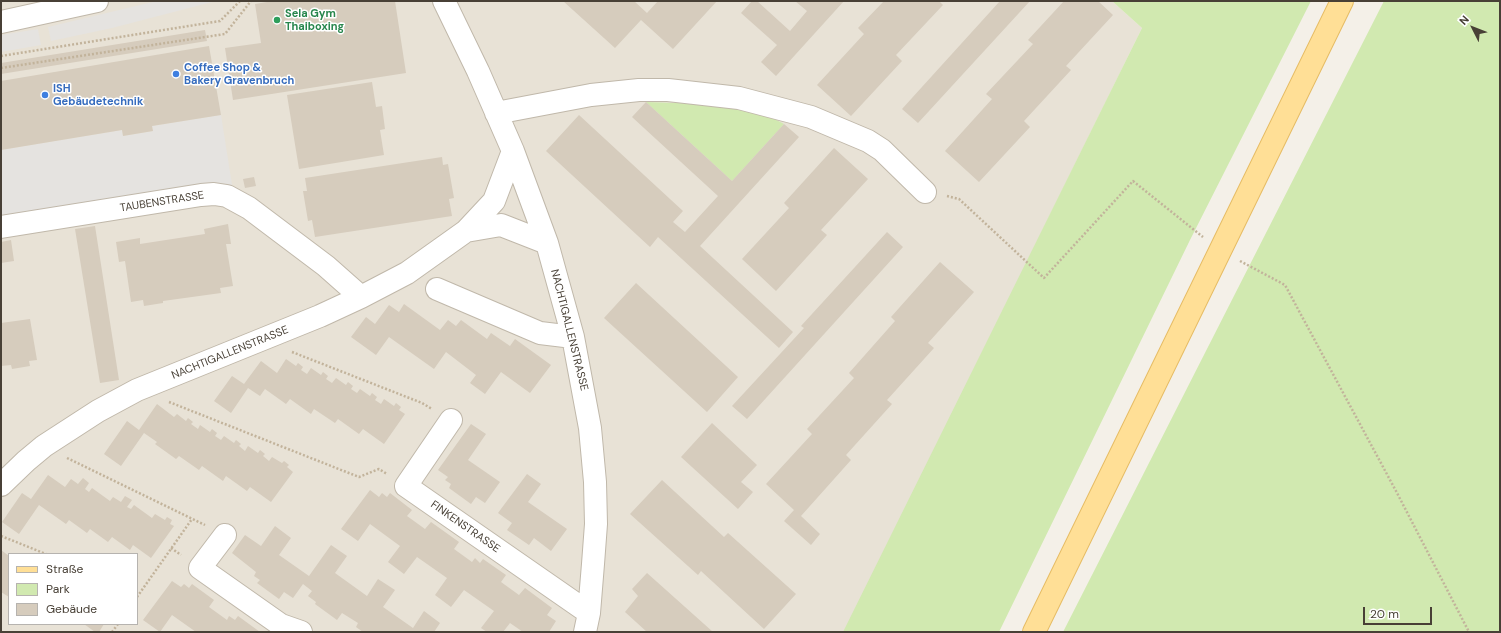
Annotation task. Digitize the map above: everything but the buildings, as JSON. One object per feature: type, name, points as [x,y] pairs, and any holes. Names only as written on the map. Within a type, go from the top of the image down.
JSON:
[{"type":"main road","points":[[1034,632],[1342,1]]},
{"type":"street","points":[[1,22],[97,1]]},
{"type":"street","name":"NACHTIGALLENSTRASSE","points":[[444,1],[478,71],[513,151],[547,243],[573,336],[590,428],[595,482],[596,524],[587,623]]},
{"type":"street","points":[[496,112],[591,95],[639,90],[668,90],[739,98],[812,117],[868,141],[886,153],[925,192]]},
{"type":"street","name":"NACHTIGALLENSTRASSE","points":[[1,485],[44,446],[98,411],[137,390],[261,340],[361,297],[407,273],[466,231],[494,201],[513,151]]},
{"type":"street","name":"TAUBENSTRASSE","points":[[1,227],[201,195],[214,194],[227,196],[249,208],[320,261],[361,297]]},
{"type":"street","name":"NACHTIGALLENSTRASSE","points":[[466,231],[501,225],[547,243]]},
{"type":"street","points":[[437,289],[477,307],[540,332],[573,336]]},
{"type":"street","points":[[406,486],[451,420]]},
{"type":"street","name":"FINKENSTRASSE","points":[[406,486],[587,623]]},
{"type":"street","points":[[225,535],[200,568],[281,625],[300,632]]},
{"type":"path","points":[[1,56],[220,20],[240,1]]},
{"type":"path","points":[[1,68],[225,34],[251,1]]},
{"type":"path","points":[[925,192],[959,199],[1044,278],[1133,181],[1220,250],[1285,285],[1396,491],[1469,632]]},
{"type":"path","points":[[261,340],[422,403],[451,420]]},
{"type":"path","points":[[137,390],[359,477],[379,469],[406,486]]},
{"type":"path","points":[[44,446],[225,535]]},
{"type":"path","points":[[138,596],[192,519]]},
{"type":"path","points":[[1,536],[44,553]]},
{"type":"shaded area","points":[[1,1],[1112,1],[1142,28],[845,632],[1,632]]},
{"type":"shaded area","points":[[157,1],[216,1],[112,28],[51,41],[48,27]]},
{"type":"shaded area","points":[[38,29],[41,45],[1,52],[1,35]]},
{"type":"shaded area","points":[[221,115],[233,191],[1,220],[1,150],[122,130],[123,136],[153,131],[152,126]]},
{"type":"green space","points":[[1112,1],[1311,1],[1190,240],[999,632],[843,632],[1142,28]]},
{"type":"green space","points":[[1384,1],[1500,1],[1500,632],[1063,632]]},
{"type":"green space","points":[[646,102],[707,104],[763,113],[784,124],[732,181]]},
{"type":"place","name":"Sela Gym Thaiboxing","points":[[277,20]]},
{"type":"place","name":"Coffee Shop & Bakery Gravenbruch","points":[[176,74]]},
{"type":"place","name":"ISH Gebäudetechnik","points":[[45,95]]}]
